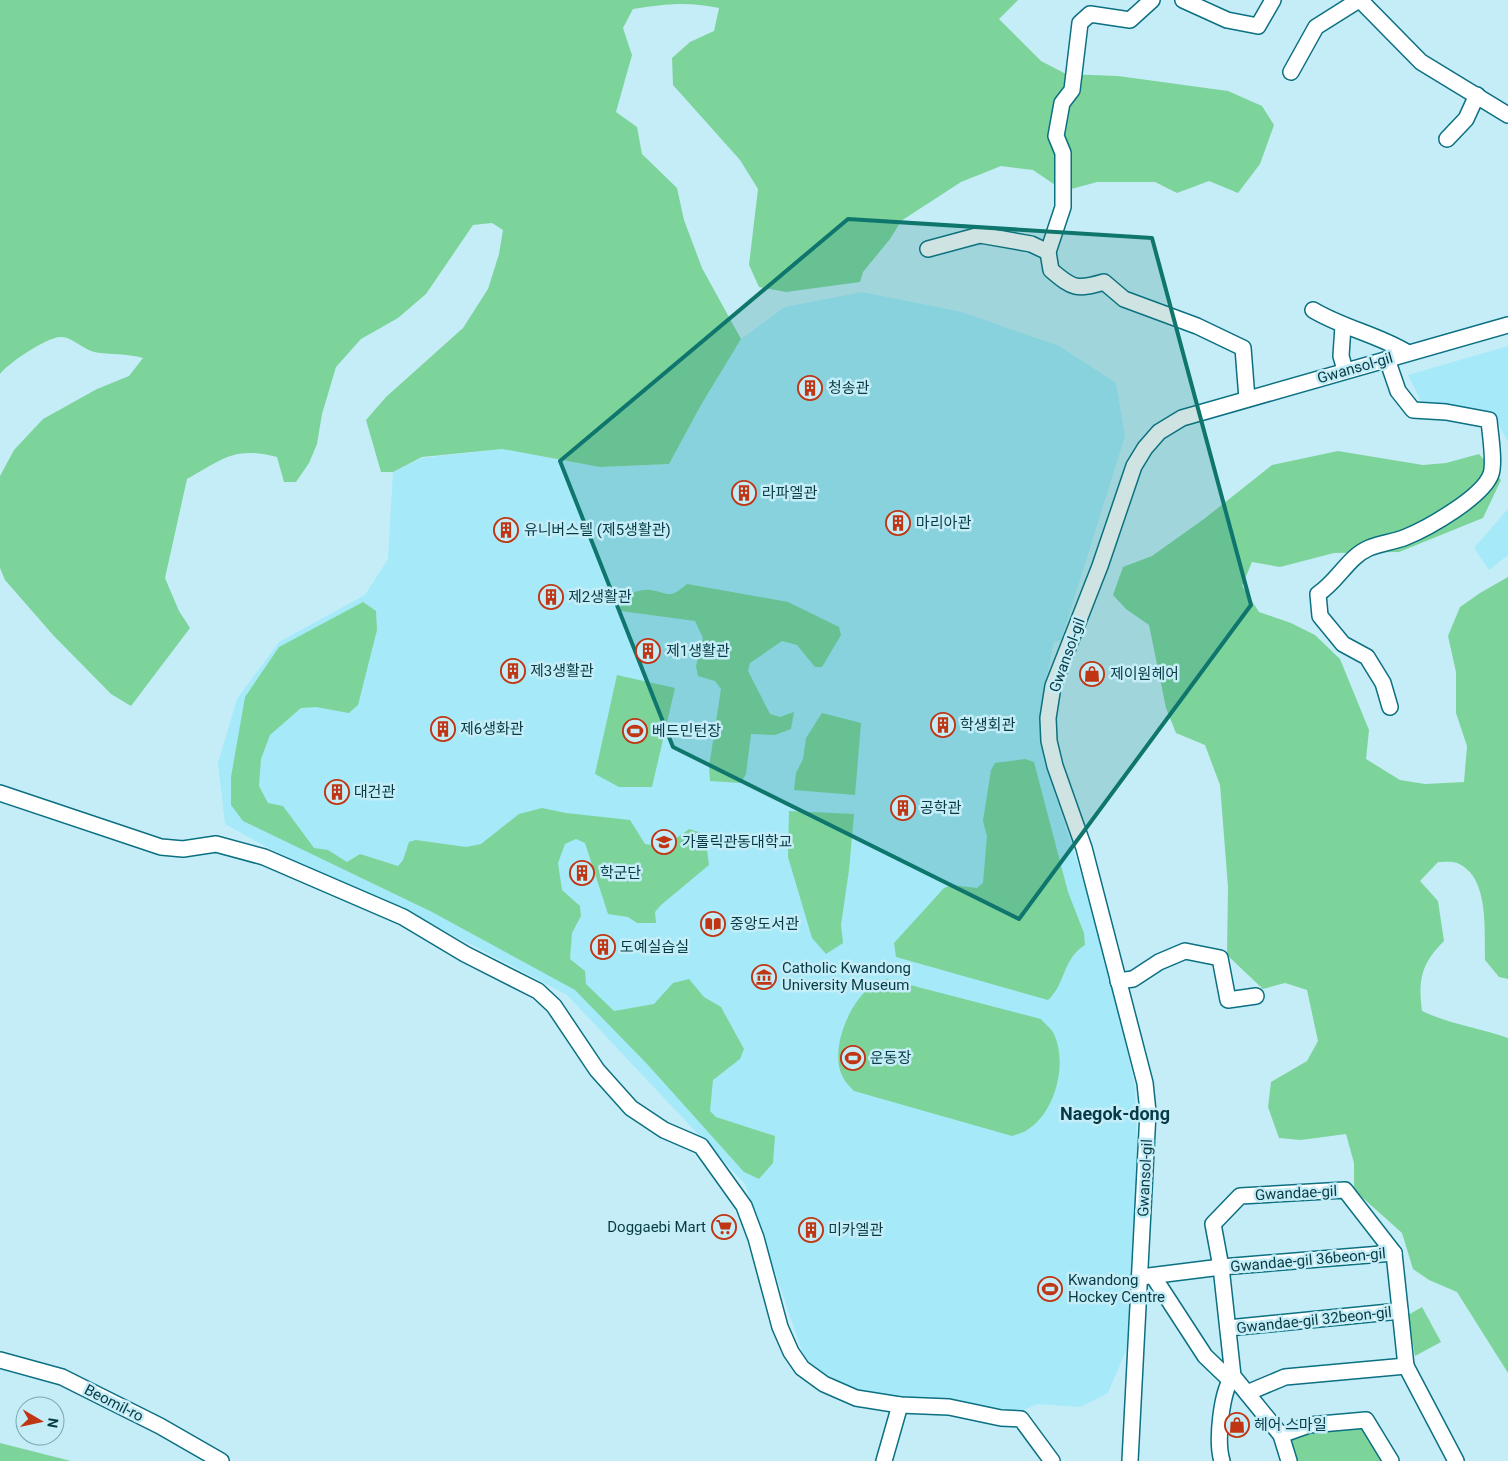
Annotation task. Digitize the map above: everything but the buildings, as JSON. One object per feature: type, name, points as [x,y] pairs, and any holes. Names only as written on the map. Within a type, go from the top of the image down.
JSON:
[{"type":"street","points":[[1152,0],[1130,20],[1090,14],[1080,23],[1072,90],[1062,103],[1056,136],[1063,153],[1063,207],[1048,252],[1051,270],[1066,282],[1082,289],[1104,282],[1124,299],[1198,326],[1242,348],[1247,399]]},
{"type":"street","points":[[1183,0],[1227,20],[1258,26],[1273,0]]},
{"type":"street","points":[[1291,72],[1316,27],[1360,0],[1421,62],[1477,94],[1508,115]]},
{"type":"street","points":[[1447,139],[1466,119],[1477,94]]},
{"type":"street","points":[[928,249],[980,235],[1030,244],[1048,252]]},
{"type":"street","points":[[1314,310],[1344,326],[1388,341],[1408,353]]},
{"type":"street","name":"Gwansol-gil","points":[[1130,1461],[1147,1276],[1148,1112],[1145,1083],[1084,848],[1062,790],[1049,741],[1048,718],[1053,686],[1100,566],[1134,466],[1160,432],[1182,418],[1508,325]]},
{"type":"street","points":[[1344,326],[1341,356],[1346,370]]},
{"type":"street","points":[[1387,359],[1398,391],[1413,410],[1446,412],[1489,420],[1492,473],[1478,492],[1430,525],[1405,538],[1368,549],[1354,558],[1331,585],[1318,594],[1320,616],[1343,644],[1367,657],[1383,683],[1390,707]]},
{"type":"street","points":[[0,793],[161,847],[182,849],[216,844],[264,857],[403,917],[465,954],[538,991],[554,1006],[597,1070],[631,1108],[664,1130],[701,1146],[744,1206],[756,1238],[780,1327],[791,1352],[802,1368],[843,1394],[856,1398],[900,1405],[949,1407],[1001,1418],[1021,1419],[1052,1461]]},
{"type":"street","points":[[1118,981],[1133,979],[1160,962],[1185,951],[1220,958],[1228,1000],[1256,996]]},
{"type":"street","name":"Gwandae-gil","points":[[1231,1378],[1221,1267],[1213,1224],[1240,1196],[1296,1191],[1345,1190],[1394,1253]]},
{"type":"street","points":[[1394,1253],[1406,1366],[1456,1461]]},
{"type":"street","name":"Gwandae-gil 36beon-gil","points":[[1221,1267],[1394,1253]]},
{"type":"street","points":[[1221,1267],[1147,1276],[1205,1356],[1247,1393],[1281,1435],[1289,1461]]},
{"type":"street","name":"Gwandae-gil 32beon-gil","points":[[1228,1328],[1400,1311]]},
{"type":"street","name":"Beomil-ro","points":[[0,1360],[62,1377],[160,1426],[221,1461]]},
{"type":"street","points":[[1247,1393],[1285,1377],[1406,1366]]},
{"type":"street","points":[[1222,1461],[1220,1425],[1226,1385],[1231,1378]]},
{"type":"street","points":[[884,1461],[900,1405]]},
{"type":"street","points":[[1281,1435],[1309,1425],[1366,1420],[1391,1461]]},
{"type":"highlighted area","points":[[848,219],[1152,238],[1251,605],[1019,919],[673,747],[560,461]]},
{"type":"shaded area","name":"가톨릭관동대학교","points":[[862,292],[962,312],[1059,346],[1116,383],[1125,436],[1061,640],[1054,642],[1044,691],[1043,757],[1103,942],[1135,1086],[1138,1173],[1127,1348],[1108,1393],[1080,1407],[1038,1404],[1014,1414],[997,1415],[972,1404],[918,1401],[860,1392],[824,1373],[804,1357],[745,1184],[567,995],[386,900],[290,860],[225,824],[218,763],[237,699],[279,642],[365,595],[388,559],[393,472],[422,458],[502,449],[600,467],[669,464],[701,405],[741,339],[785,307]]},
{"type":"shaded area","points":[[1508,346],[1508,442],[1492,412],[1421,401],[1408,375]]},
{"type":"shaded area","points":[[1508,509],[1508,555],[1489,570],[1474,548]]},
{"type":"green space","points":[[0,0],[1018,0],[999,19],[1041,61],[1066,74],[1118,76],[1228,91],[1262,106],[1274,125],[1260,164],[1238,193],[1209,181],[1177,193],[1155,182],[1097,182],[1064,191],[1033,170],[1001,166],[961,182],[901,221],[890,239],[863,272],[860,282],[786,292],[759,287],[749,265],[758,189],[740,160],[673,85],[672,58],[690,42],[714,31],[719,8],[696,4],[676,4],[633,9],[623,28],[632,55],[616,112],[637,127],[642,154],[677,188],[684,220],[702,268],[741,339],[701,405],[669,464],[600,467],[502,449],[422,457],[393,472],[381,472],[366,420],[386,397],[463,328],[488,289],[499,254],[503,230],[492,223],[473,225],[426,294],[398,318],[361,339],[336,367],[322,414],[317,444],[309,463],[296,482],[284,482],[277,457],[250,453],[229,456],[187,479],[165,578],[179,611],[190,628],[131,706],[111,694],[53,635],[5,580],[0,568],[0,476],[14,450],[43,419],[97,389],[129,376],[143,358],[131,355],[94,352],[62,337],[39,345],[4,369],[0,374]]},
{"type":"green space","points":[[1338,451],[1423,465],[1446,463],[1479,454],[1501,480],[1483,518],[1399,552],[1334,553],[1280,567],[1252,562],[1242,586],[1259,612],[1291,623],[1315,635],[1340,659],[1369,730],[1366,759],[1400,780],[1425,784],[1464,782],[1467,746],[1456,713],[1456,672],[1448,636],[1460,607],[1508,577],[1508,979],[1499,977],[1485,960],[1483,906],[1475,880],[1468,870],[1455,862],[1438,862],[1420,881],[1438,901],[1444,941],[1430,957],[1423,973],[1421,981],[1422,1011],[1508,1038],[1508,1373],[1457,1292],[1429,1280],[1413,1269],[1402,1233],[1354,1190],[1354,1163],[1346,1134],[1301,1140],[1279,1138],[1268,1107],[1271,1082],[1307,1061],[1318,1041],[1307,990],[1285,983],[1263,989],[1227,955],[1228,887],[1220,785],[1205,745],[1176,733],[1166,708],[1149,625],[1126,609],[1113,595],[1123,567],[1152,556],[1204,519],[1272,465]]},
{"type":"green space","points":[[687,584],[788,602],[839,627],[841,635],[822,667],[815,667],[797,645],[782,641],[750,663],[748,671],[770,714],[780,717],[794,712],[791,729],[775,735],[751,734],[746,774],[741,783],[710,781],[709,767],[721,689],[715,681],[698,676],[696,666],[703,638],[695,621],[621,611],[620,608],[626,594],[647,590],[672,594]]},
{"type":"green space","points":[[363,602],[376,611],[377,630],[358,705],[349,713],[316,707],[301,708],[270,735],[261,759],[259,786],[268,803],[283,806],[314,848],[328,850],[347,862],[360,854],[398,866],[403,860],[409,842],[416,840],[466,847],[481,844],[519,814],[542,808],[566,813],[630,820],[645,844],[664,844],[689,829],[705,834],[709,865],[661,905],[655,912],[656,923],[637,923],[628,917],[608,914],[585,843],[576,839],[565,844],[558,863],[562,890],[580,906],[581,916],[572,933],[570,959],[585,971],[586,984],[614,1011],[654,1004],[673,983],[689,979],[704,997],[721,1007],[744,1049],[740,1059],[713,1080],[710,1111],[716,1117],[775,1136],[773,1163],[759,1179],[744,1172],[648,1065],[575,990],[432,912],[243,821],[231,805],[231,777],[245,697],[279,647]]},
{"type":"green space","name":"베드민턴장","points":[[617,675],[675,688],[652,787],[619,787],[595,774]]},
{"type":"green space","points":[[822,713],[861,723],[855,795],[794,790],[796,773],[803,759],[806,738]]},
{"type":"green space","points":[[1025,759],[1034,762],[1068,892],[1084,933],[1085,945],[1072,957],[1058,987],[1048,1000],[896,957],[894,943],[944,888],[952,885],[977,888],[983,883],[987,836],[983,821],[991,770],[995,763]]},
{"type":"green space","points":[[789,811],[854,814],[849,870],[841,925],[843,943],[826,954],[812,938],[788,857]]},
{"type":"green space","points":[[887,979],[1041,1019],[1054,1034],[1060,1059],[1059,1073],[1052,1100],[1037,1122],[1025,1131],[1012,1136],[854,1091],[848,1085],[840,1069],[838,1057],[839,1044],[843,1030],[854,1006],[861,996],[871,987]]},
{"type":"green space","points":[[1422,1307],[1441,1342],[1415,1356],[1408,1315]]},
{"type":"green space","points":[[1366,1420],[1391,1461],[1289,1461],[1281,1435]]},
{"type":"green space","points":[[0,1443],[71,1461],[0,1461]]},
{"type":"place","name":"청송관","points":[[810,388]]},
{"type":"place","name":"라파엘관","points":[[744,493]]},
{"type":"place","name":"마리아관","points":[[898,523]]},
{"type":"place","name":"유니버스텔 (제5생활관)","points":[[506,530]]},
{"type":"place","name":"제2생활관","points":[[551,597]]},
{"type":"place","name":"제1생활관","points":[[648,651]]},
{"type":"place","name":"제3생활관","points":[[513,671]]},
{"type":"place","name":"제이원헤어","points":[[1092,674]]},
{"type":"place","name":"학생회관","points":[[943,725]]},
{"type":"place","name":"제6생화관","points":[[443,729]]},
{"type":"place","name":"베드민턴장","points":[[635,731]]},
{"type":"place","name":"대건관","points":[[337,792]]},
{"type":"place","name":"공학관","points":[[903,808]]},
{"type":"place","name":"가톨릭관동대학교","points":[[664,842]]},
{"type":"place","name":"학군단","points":[[582,873]]},
{"type":"place","name":"중앙도서관","points":[[713,924]]},
{"type":"place","name":"도예실습실","points":[[603,947]]},
{"type":"place","name":"Catholic Kwandong University Museum","points":[[764,977]]},
{"type":"place","name":"운동장","points":[[853,1058]]},
{"type":"place","name":"Doggaebi Mart","points":[[724,1227]]},
{"type":"place","name":"미카엘관","points":[[811,1230]]},
{"type":"place","name":"Kwandong Hockey Centre","points":[[1050,1289]]},
{"type":"place","name":"헤어 스마일","points":[[1237,1425]]},
{"type":"district","name":"Naegok-dong","points":[[1115,1113]]}]
